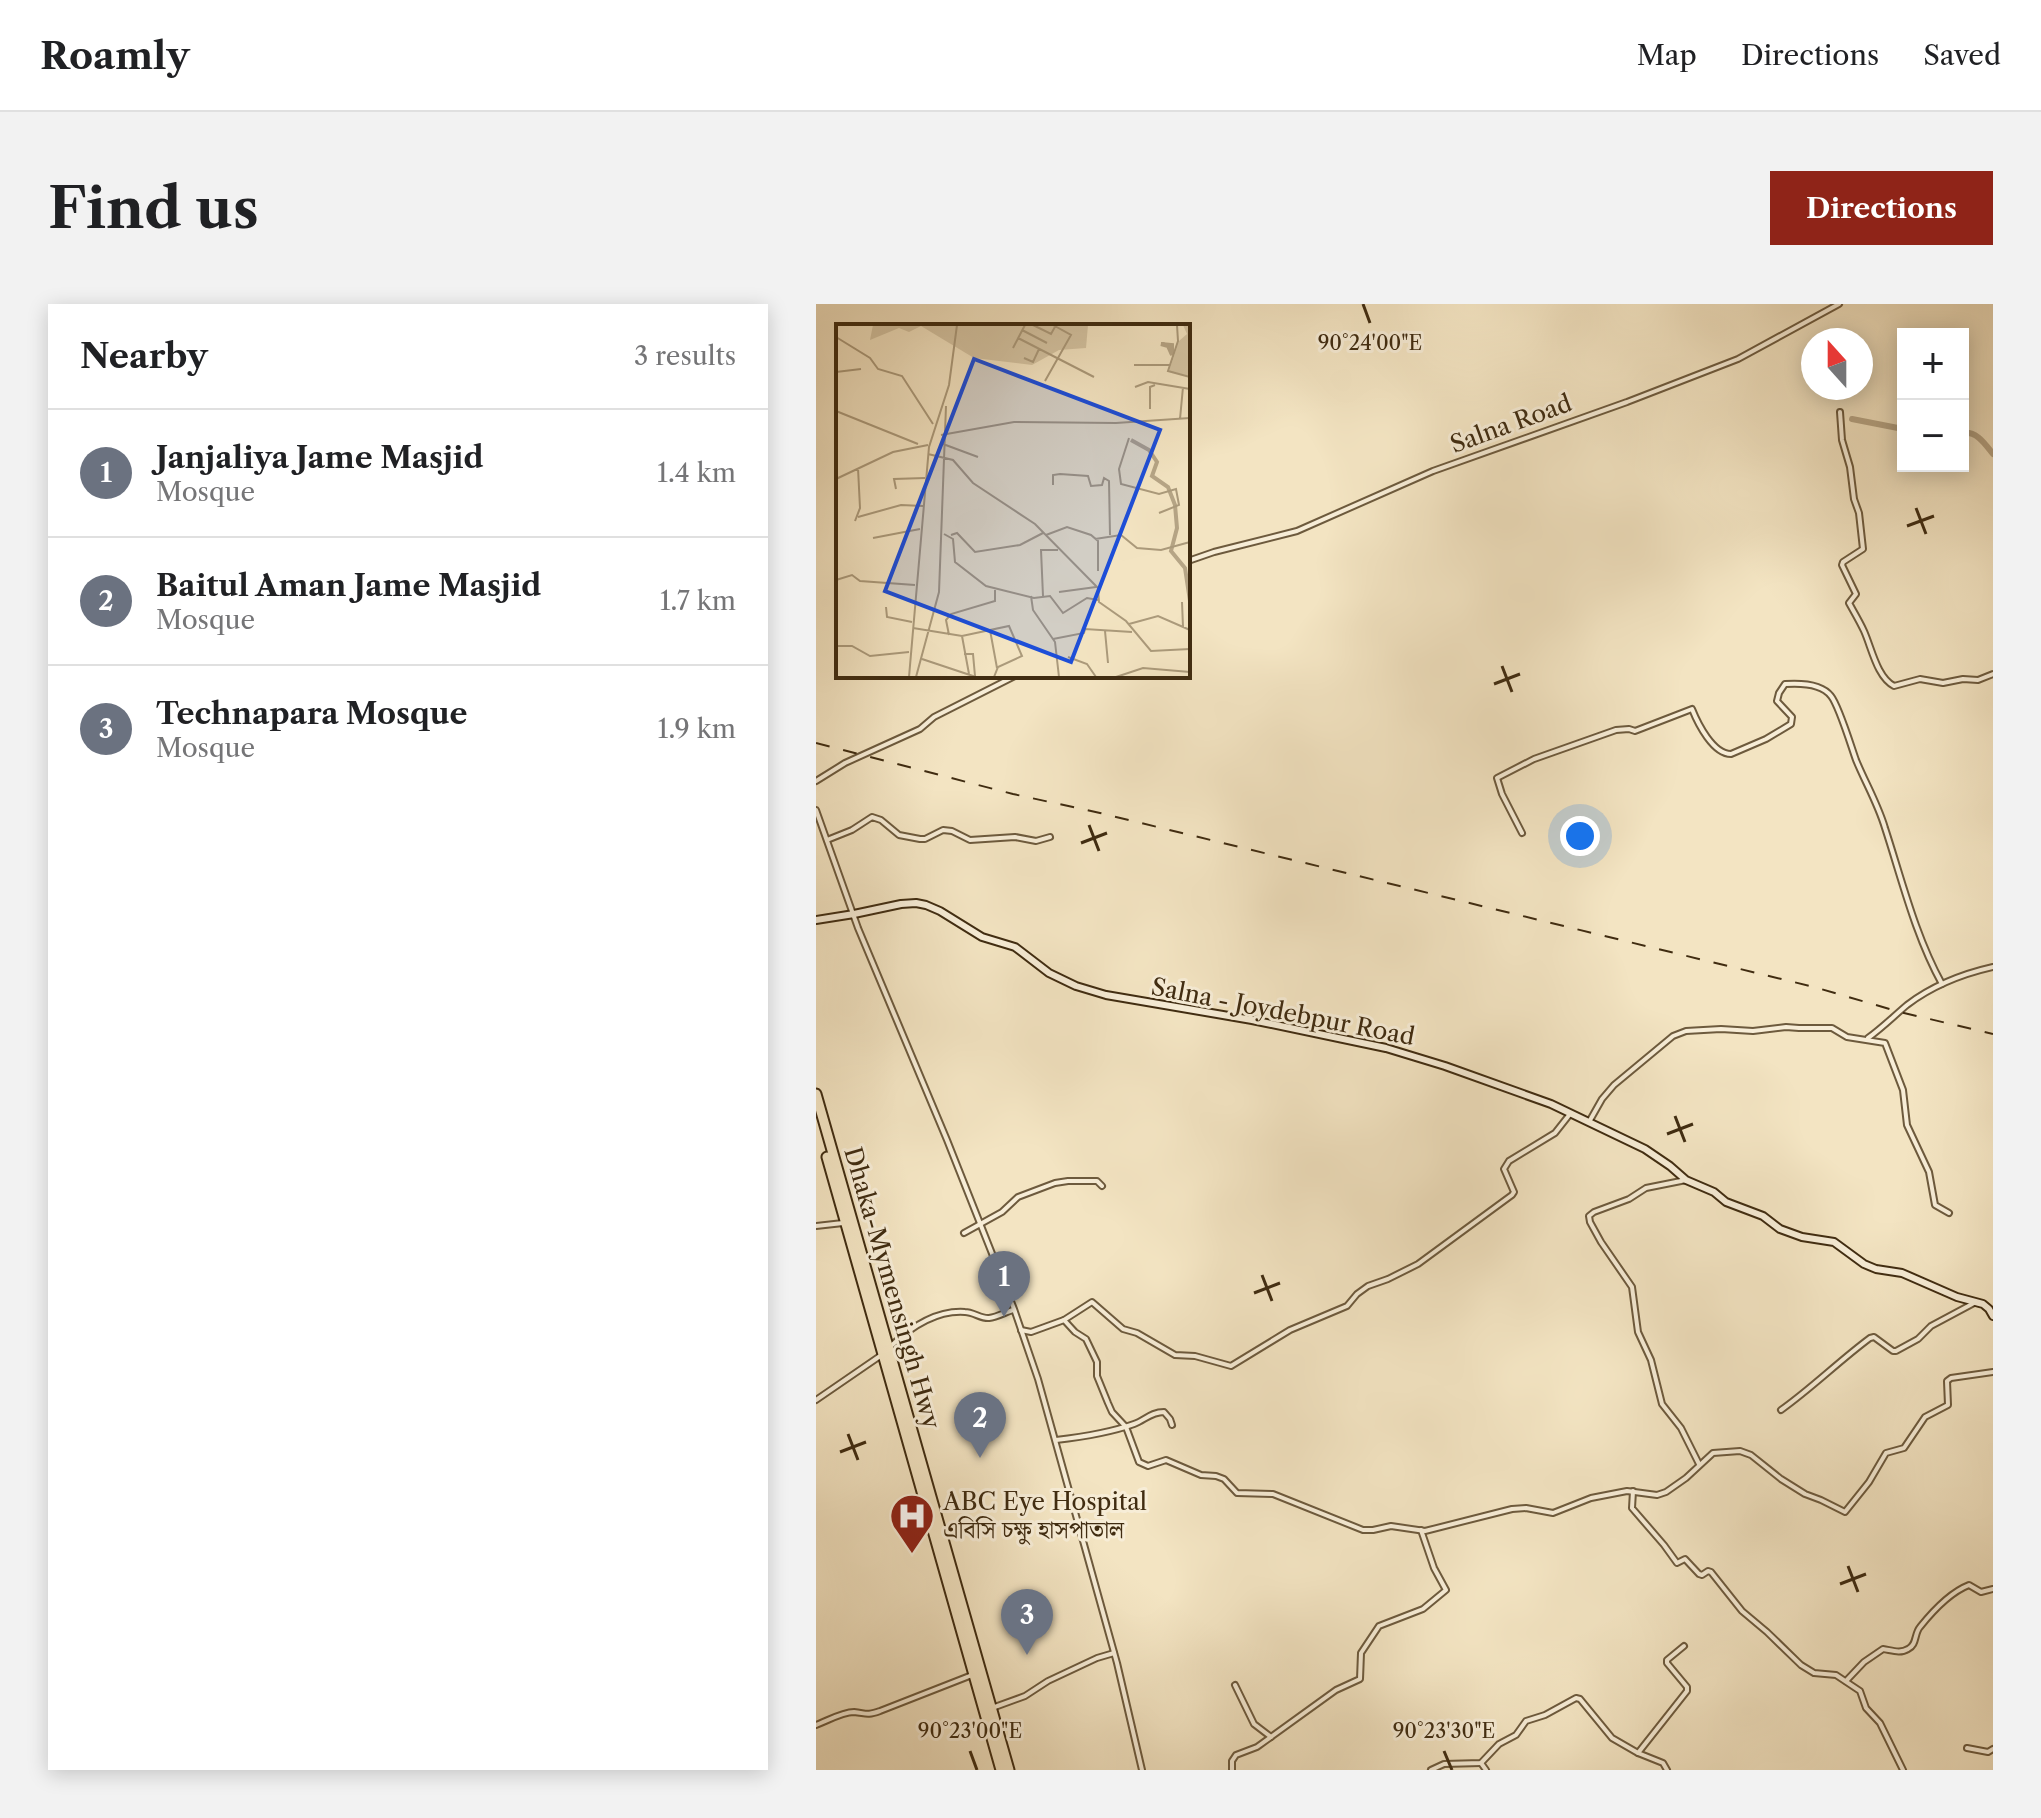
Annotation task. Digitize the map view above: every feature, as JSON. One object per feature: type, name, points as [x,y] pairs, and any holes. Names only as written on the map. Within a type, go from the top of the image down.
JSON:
[{"type":"highway","name":"Dhaka-Mymensingh Hwy","points":[[816,1094],[1001,1770]]},
{"type":"highway","name":"Dhaka-Mymensingh Hwy","points":[[816,1117],[1009,1770]]},
{"type":"main road","name":"Salna - Joydebpur Road","points":[[816,920],[901,904],[926,905],[982,937],[1015,947],[1040,967],[1076,986],[1148,1004],[1252,1020],[1386,1048],[1504,1086],[1645,1149],[1686,1180],[1714,1192],[1726,1202],[1763,1216],[1780,1229],[1802,1237],[1834,1242],[1864,1264],[1902,1273],[1983,1304],[1993,1316]]},
{"type":"street","name":"Salna Road","points":[[1190,560],[1297,531],[1433,471],[1738,359],[1839,304]]},
{"type":"street","points":[[1840,412],[1842,440],[1859,513],[1863,549],[1842,565],[1856,594],[1849,603],[1882,676],[1894,686],[1920,679],[1943,683],[1978,680],[1993,674]]},
{"type":"street","points":[[816,781],[845,763],[920,729],[934,717],[1011,678]]},
{"type":"street","points":[[1522,833],[1497,778],[1534,759],[1616,730],[1635,731],[1692,709],[1697,724],[1719,751],[1731,754],[1791,724],[1792,717],[1777,701],[1785,684],[1821,688],[1832,697],[1881,816],[1906,898],[1931,964],[1942,984]]},
{"type":"street","points":[[816,810],[858,928],[947,1140],[1014,1309],[1038,1379],[1114,1653],[1142,1770]]},
{"type":"street","points":[[827,840],[852,830],[872,817],[881,820],[899,835],[920,839],[943,830],[970,840],[1015,837],[1036,841],[1050,837]]},
{"type":"street","points":[[1867,1039],[1910,1003],[1942,984],[1993,967]]},
{"type":"street","points":[[1589,1122],[1614,1085],[1673,1036],[1686,1031],[1721,1029],[1832,1028],[1847,1037],[1885,1043],[1903,1090],[1907,1125],[1929,1172],[1935,1205],[1949,1213]]},
{"type":"street","points":[[1021,1330],[1031,1332],[1064,1320],[1092,1302],[1123,1329],[1137,1333],[1175,1355],[1195,1356],[1231,1366],[1290,1330],[1347,1306],[1363,1289],[1418,1264],[1476,1223],[1514,1192],[1504,1169],[1509,1161],[1555,1133],[1571,1114]]},
{"type":"street","points":[[1686,1180],[1646,1188],[1589,1216],[1601,1242],[1632,1287],[1638,1332],[1651,1360],[1662,1404],[1681,1428],[1700,1465]]},
{"type":"street","points":[[964,1233],[1002,1212],[1018,1197],[1055,1183],[1097,1181],[1102,1186]]},
{"type":"street","points":[[816,1226],[846,1223]]},
{"type":"street","points":[[1781,1410],[1870,1338],[1874,1337],[1896,1351],[1918,1339],[1931,1326],[1975,1303]]},
{"type":"street","points":[[816,1400],[914,1326],[943,1314],[969,1312],[990,1318],[1014,1309]]},
{"type":"street","points":[[1064,1320],[1086,1339],[1097,1362],[1097,1376],[1108,1403],[1126,1427],[1139,1462],[1148,1466],[1166,1460],[1201,1475],[1224,1479],[1237,1493],[1273,1494],[1363,1530],[1391,1526],[1425,1531],[1512,1509],[1553,1513],[1591,1498],[1633,1491],[1657,1495],[1686,1478],[1713,1453],[1744,1452],[1805,1494],[1845,1512],[1869,1482],[1886,1453],[1904,1448],[1925,1417],[1948,1405],[1947,1381],[1993,1372]]},
{"type":"street","points":[[1055,1440],[1126,1427],[1159,1411],[1164,1412],[1172,1425]]},
{"type":"street","points":[[1633,1491],[1632,1508],[1677,1563],[1687,1560],[1699,1574],[1711,1572],[1742,1611],[1801,1665],[1814,1673],[1836,1675],[1860,1691],[1864,1704],[1880,1723],[1903,1770]]},
{"type":"street","points":[[1232,1770],[1236,1755],[1257,1747],[1336,1690],[1360,1679],[1361,1653],[1379,1626],[1423,1609],[1446,1590],[1434,1568],[1421,1530]]},
{"type":"street","points":[[1846,1681],[1864,1662],[1884,1648],[1898,1652],[1910,1648],[1917,1630],[1965,1586],[1981,1592],[1993,1589]]},
{"type":"street","points":[[1638,1753],[1687,1691],[1667,1663],[1684,1646]]},
{"type":"street","points":[[992,1708],[1025,1696],[1048,1681],[1114,1653]]},
{"type":"street","points":[[816,1725],[853,1712],[868,1715],[974,1674]]},
{"type":"street","points":[[1235,1685],[1254,1724],[1271,1737]]},
{"type":"street","points":[[1431,1770],[1444,1764],[1481,1763],[1499,1744],[1516,1735],[1526,1721],[1545,1715],[1576,1698],[1612,1738],[1663,1763],[1667,1770]]},
{"type":"street","points":[[1967,1748],[1988,1752],[1993,1749]]},
{"type":"street","points":[[1481,1763],[1486,1770]]},
{"type":"waterway","points":[[1852,419],[1897,428]]},
{"type":"waterway","points":[[1969,433],[1984,442],[1993,454]]},
{"type":"railway","points":[[816,743],[1013,794],[1814,987],[1993,1034]]},
{"type":"place","name":"Janjaliya Jame Masjid","points":[[1004,1317]]},
{"type":"place","name":"Baitul Aman Jame Masjid","points":[[980,1458]]},
{"type":"place","name":"ABC Eye Hospital এবিসি চক্ষু হাসপাতাল","points":[[912,1555]]},
{"type":"place","name":"Technapara Mosque","points":[[1027,1655]]}]
